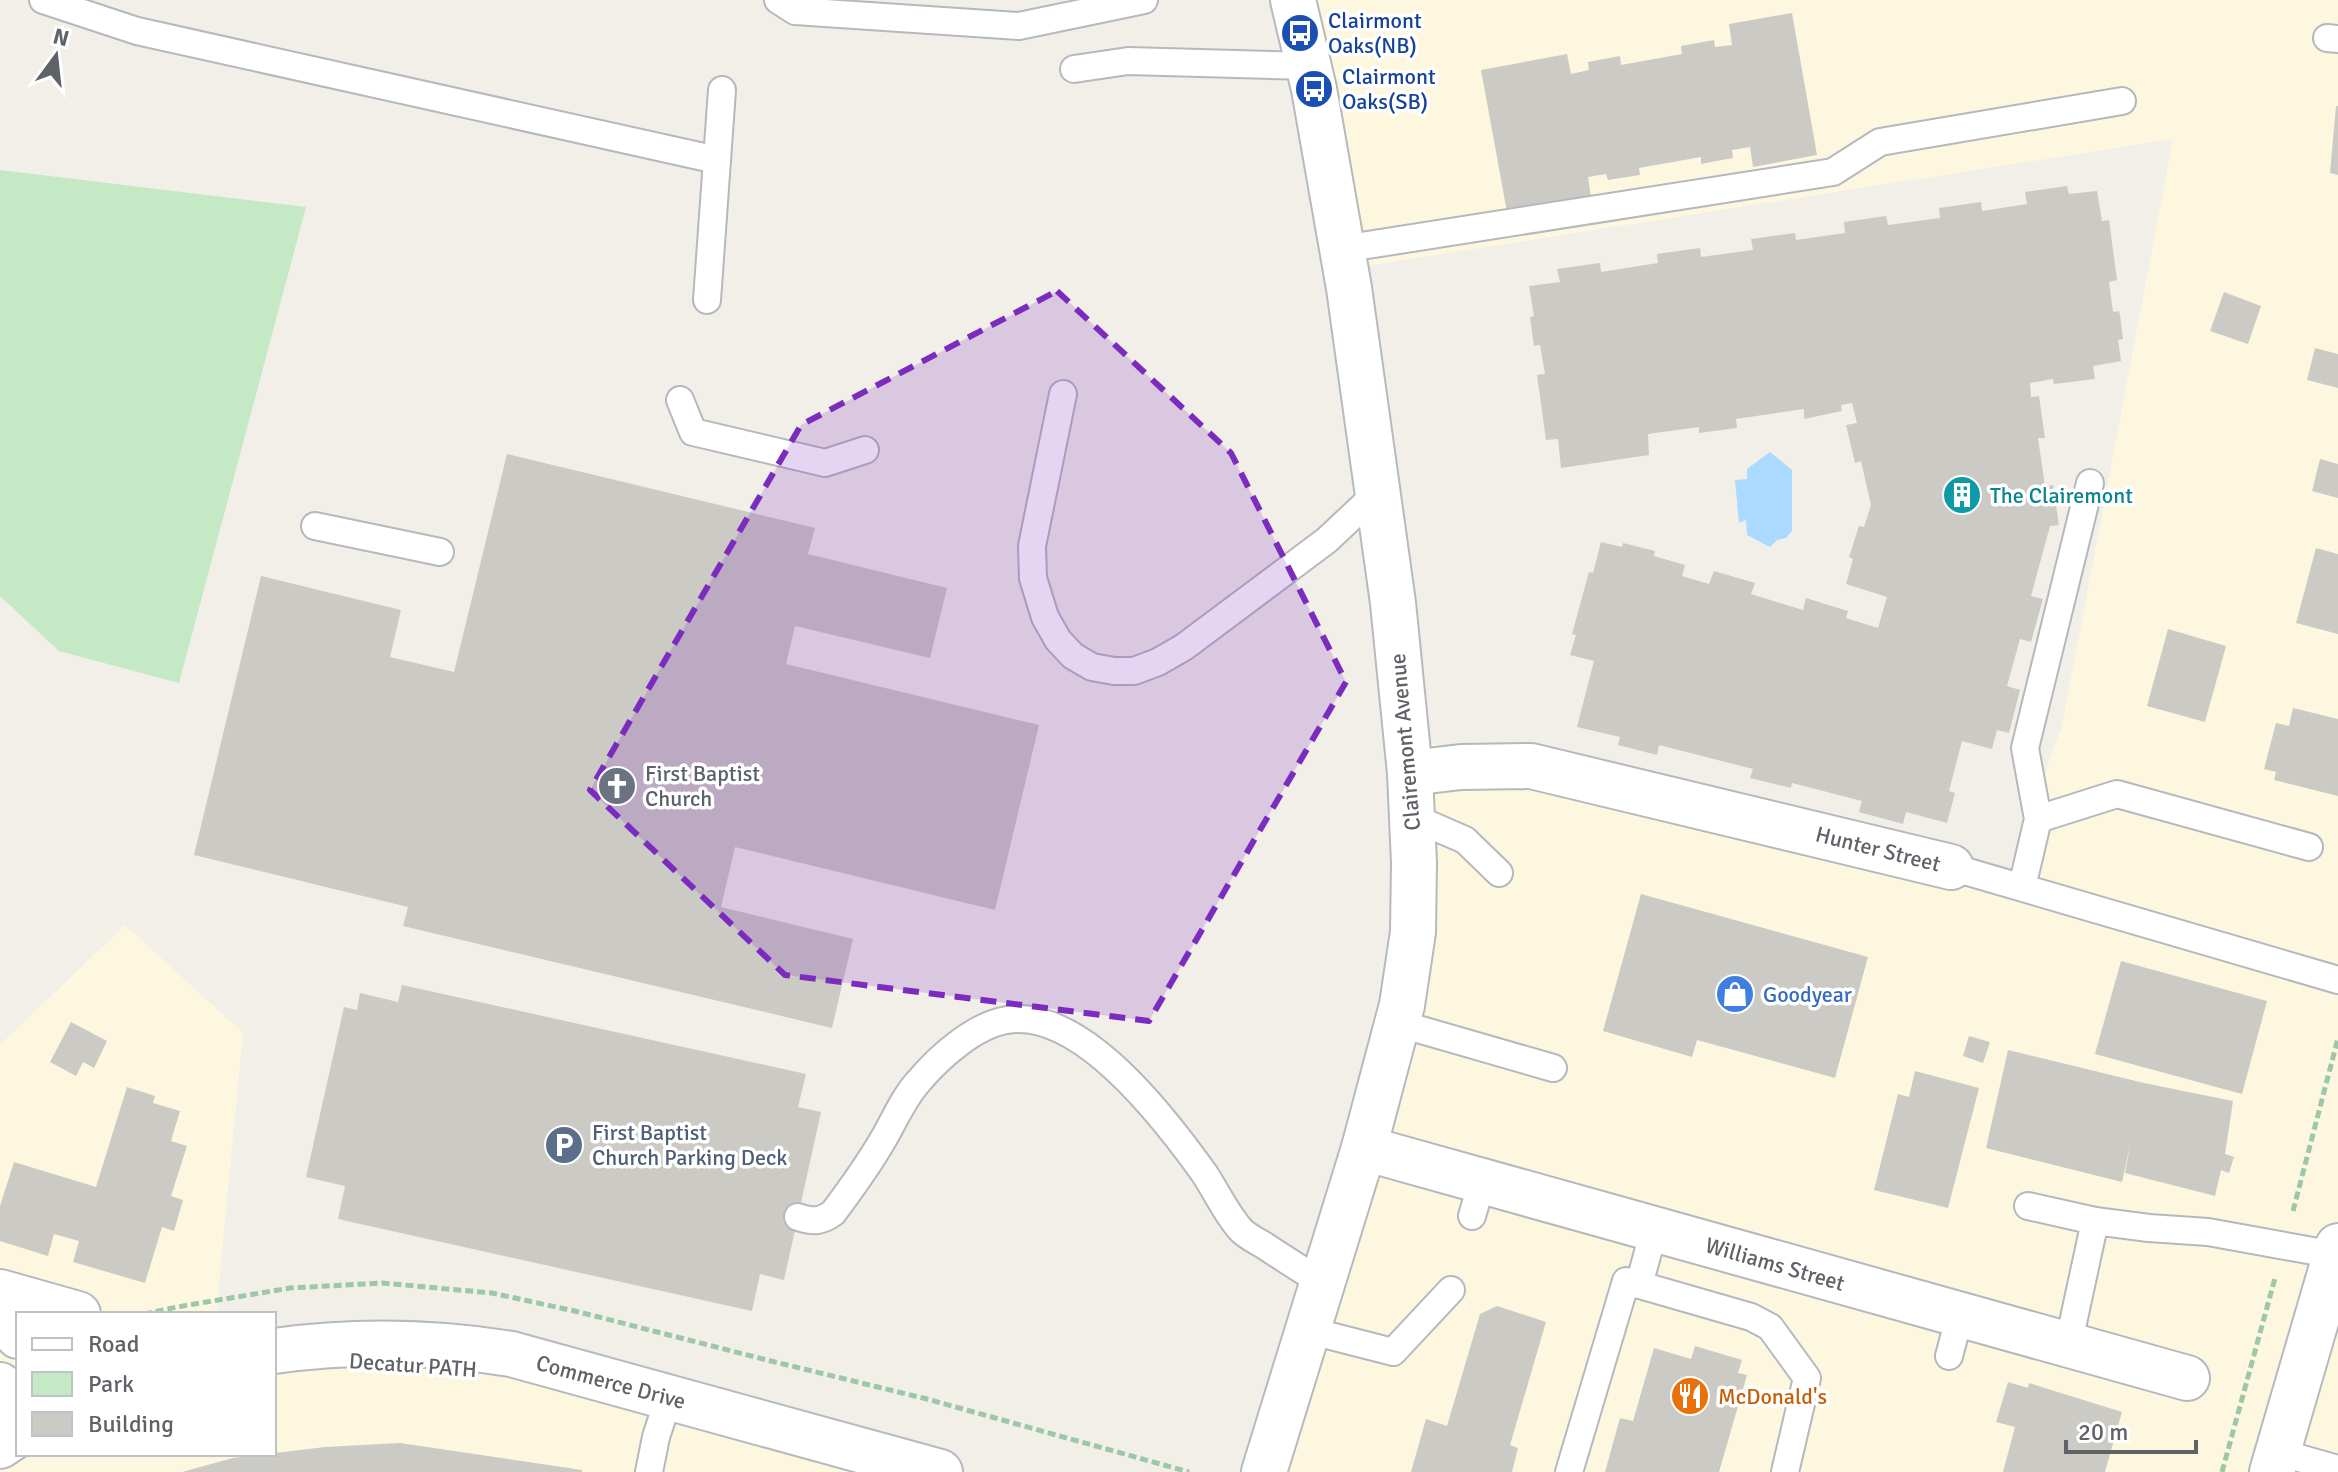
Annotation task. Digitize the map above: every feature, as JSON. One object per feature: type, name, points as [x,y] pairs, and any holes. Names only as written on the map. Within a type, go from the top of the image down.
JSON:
[{"type":"main road","name":"Clairemont Avenue","points":[[1264,1472],[1364,1148],[1402,1005],[1413,932],[1410,773],[1393,603],[1342,249],[1314,89],[1293,0]]},
{"type":"main road","name":"Hunter Street","points":[[1410,773],[1461,767],[1531,766],[1951,867]]},
{"type":"main road","name":"Williams Street","points":[[1364,1148],[1477,1199],[1654,1230],[2187,1378]]},
{"type":"main road","points":[[2275,1462],[2337,1250]]},
{"type":"main road","points":[[0,1292],[71,1312]]},
{"type":"main road","points":[[0,1312],[16,1333]]},
{"type":"main road","name":"Commerce Drive","points":[[276,1351],[381,1342],[465,1347],[511,1354],[940,1472]]},
{"type":"main road","points":[[0,1385],[16,1411]]},
{"type":"lane","points":[[43,0],[137,31],[717,160]]},
{"type":"lane","points":[[778,0],[795,11],[1019,26],[1100,4],[1144,0]]},
{"type":"lane","points":[[1074,69],[1128,61],[1308,66]]},
{"type":"lane","points":[[707,300],[722,90]]},
{"type":"lane","points":[[1342,249],[1833,172],[1880,142],[2122,101]]},
{"type":"lane","points":[[1063,394],[1032,546],[1033,578],[1045,617],[1058,640],[1073,656],[1092,667],[1134,671],[1184,647],[1327,540],[1377,493]]},
{"type":"lane","points":[[680,400],[693,432],[825,463],[865,450]]},
{"type":"lane","points":[[2022,887],[2038,819],[2025,748],[2090,483]]},
{"type":"lane","points":[[315,526],[440,552]]},
{"type":"lane","points":[[2038,819],[2117,794],[2309,847]]},
{"type":"lane","points":[[1412,817],[1465,840],[1499,873]]},
{"type":"lane","name":"Hunter Street","points":[[1951,867],[2338,980]]},
{"type":"lane","points":[[798,1217],[812,1222],[823,1220],[833,1213],[919,1081],[946,1055],[979,1029],[994,1023],[1022,1019],[1069,1033],[1109,1064],[1164,1119],[1241,1231],[1321,1282]]},
{"type":"lane","points":[[1397,1023],[1553,1068]]},
{"type":"lane","points":[[2028,1206],[2095,1221],[2208,1232],[2337,1250]]},
{"type":"lane","points":[[2068,1346],[2095,1221]]},
{"type":"lane","points":[[1639,1285],[1654,1230]]},
{"type":"lane","points":[[1569,1472],[1626,1281],[1751,1317],[1770,1327],[1807,1378],[1785,1472]]},
{"type":"lane","points":[[1307,1330],[1393,1352],[1451,1290]]},
{"type":"lane","points":[[1949,1356],[1960,1315]]},
{"type":"lane","points":[[649,1472],[669,1397]]},
{"type":"lane","points":[[2275,1462],[2338,1469]]},
{"type":"path","points":[[1155,1463],[1189,1472]]},
{"type":"highlighted area","points":[[1057,291],[1231,453],[1346,682],[1149,1021],[785,975],[590,790],[801,425]]},
{"type":"shaded area","points":[[1272,0],[2338,0],[2338,1472],[1264,1472],[1402,1031],[1386,733],[2007,877],[2062,726],[2173,139],[1340,270]]},
{"type":"shaded area","points":[[125,925],[243,1033],[216,1312],[16,1312],[16,1456],[276,1456],[276,1344],[449,1336],[941,1472],[0,1472],[0,1045]]},
{"type":"green space","points":[[0,170],[306,207],[179,683],[59,651],[0,596]]},
{"type":"water","points":[[1770,452],[1792,470],[1792,531],[1770,547],[1747,535],[1746,520],[1739,523],[1735,480],[1747,479],[1747,469]]},
{"type":"building","points":[[1792,13],[1817,155],[1753,167],[1750,147],[1732,150],[1733,158],[1701,164],[1701,157],[1639,168],[1640,175],[1608,180],[1606,174],[1588,177],[1591,197],[1507,212],[1481,70],[1567,54],[1571,74],[1589,70],[1588,62],[1620,56],[1621,65],[1682,54],[1681,46],[1714,40],[1715,47],[1732,45],[1729,24]]},
{"type":"building","points":[[2338,106],[2338,175],[2330,173]]},
{"type":"building","name":"The Clairemont","points":[[2067,186],[2069,194],[2097,191],[2102,221],[2109,220],[2117,280],[2109,282],[2113,312],[2119,311],[2120,315],[2123,339],[2118,340],[2121,361],[2093,366],[2095,379],[2054,384],[2053,379],[2030,383],[2031,397],[2039,396],[2045,438],[2038,438],[2045,486],[2053,485],[2059,525],[2050,526],[2031,596],[2043,599],[2031,642],[2020,639],[2007,686],[2020,690],[2009,733],[1997,730],[1992,749],[1962,741],[1949,791],[1955,793],[1947,823],[1906,812],[1903,824],[1859,812],[1862,801],[1792,783],[1791,788],[1750,778],[1753,769],[1659,745],[1657,755],[1618,745],[1620,737],[1577,727],[1594,661],[1570,655],[1576,635],[1572,634],[1589,572],[1593,573],[1601,542],[1622,547],[1623,543],[1655,551],[1654,556],[1685,565],[1682,576],[1709,584],[1714,571],[1755,583],[1751,594],[1803,610],[1806,598],[1848,611],[1846,618],[1878,628],[1887,597],[1846,584],[1853,559],[1849,557],[1859,526],[1864,527],[1871,505],[1861,461],[1855,463],[1846,425],[1857,423],[1852,403],[1841,405],[1842,411],[1804,419],[1804,409],[1736,419],[1737,428],[1699,433],[1699,427],[1648,434],[1649,455],[1561,468],[1558,439],[1546,440],[1537,375],[1545,374],[1540,345],[1534,346],[1530,317],[1534,316],[1529,286],[1560,282],[1557,269],[1600,263],[1601,272],[1658,263],[1657,254],[1700,248],[1701,257],[1753,250],[1751,239],[1795,233],[1796,240],[1845,233],[1844,222],[1886,216],[1888,225],[1940,218],[1939,208],[1981,202],[1982,211],[2027,204],[2025,192]]},
{"type":"building","points":[[2224,292],[2261,306],[2248,344],[2210,331]]},
{"type":"building","points":[[2315,348],[2338,354],[2338,388],[2307,380]]},
{"type":"building","name":"First Baptist Church","points":[[507,454],[815,528],[808,554],[947,588],[930,658],[795,626],[786,664],[1039,725],[995,910],[735,847],[721,907],[853,939],[832,1028],[403,926],[408,907],[194,855],[261,576],[401,610],[390,657],[454,672]]},
{"type":"building","points":[[2320,459],[2338,464],[2338,498],[2312,491]]},
{"type":"building","points":[[2316,548],[2338,554],[2338,634],[2296,623]]},
{"type":"building","points":[[2168,629],[2226,646],[2205,722],[2147,706]]},
{"type":"building","points":[[2293,708],[2338,719],[2338,796],[2274,780],[2276,772],[2264,769],[2276,723],[2289,726]]},
{"type":"building","name":"Goodyear","points":[[1641,894],[1868,957],[1835,1078],[1697,1040],[1692,1057],[1603,1031]]},
{"type":"building","points":[[2121,961],[2267,1001],[2242,1094],[2095,1054]]},
{"type":"building","name":"First Baptist Church Parking Deck","points":[[402,985],[806,1074],[798,1107],[821,1112],[784,1280],[760,1274],[752,1311],[338,1219],[345,1186],[306,1177],[344,1007],[357,1010],[360,993],[398,1002]]},
{"type":"building","points":[[71,1022],[107,1041],[94,1068],[83,1062],[76,1076],[50,1062]]},
{"type":"building","points":[[1969,1036],[1990,1042],[1983,1063],[1963,1056]]},
{"type":"building","points":[[2008,1050],[2233,1101],[2225,1154],[2234,1157],[2229,1173],[2221,1170],[2215,1196],[2125,1173],[2130,1145],[2122,1182],[1986,1148]]},
{"type":"building","points":[[1915,1071],[1979,1088],[1948,1208],[1874,1190],[1898,1094],[1909,1097]]},
{"type":"building","points":[[127,1087],[155,1096],[153,1103],[180,1111],[171,1141],[187,1146],[171,1196],[183,1200],[174,1231],[162,1227],[145,1283],[73,1262],[79,1241],[54,1234],[48,1256],[0,1241],[0,1206],[14,1162],[96,1187]]},
{"type":"building","points":[[1497,1306],[1546,1322],[1510,1445],[1518,1448],[1512,1472],[1411,1472],[1426,1419],[1447,1426],[1480,1314]]},
{"type":"building","name":"McDonald's","points":[[1695,1346],[1742,1360],[1738,1373],[1747,1375],[1719,1472],[1605,1472],[1620,1418],[1633,1421],[1654,1348],[1691,1359]]},
{"type":"building","points":[[2008,1382],[2028,1388],[2029,1383],[2122,1412],[2105,1472],[2003,1472],[2015,1427],[1996,1422]]},
{"type":"building","points":[[400,1443],[582,1472],[182,1472],[233,1458],[276,1456],[276,1453]]},
{"type":"place","name":"Clairmont Oaks(NB)","points":[[1300,33]]},
{"type":"place","name":"Clairmont Oaks(SB)","points":[[1314,89]]},
{"type":"place","name":"The Clairemont","points":[[1962,495]]},
{"type":"place","name":"First Baptist Church","points":[[617,786]]},
{"type":"place","name":"Goodyear","points":[[1735,994]]},
{"type":"place","name":"First Baptist Church Parking Deck","points":[[564,1145]]},
{"type":"place","name":"McDonald's","points":[[1690,1396]]}]
